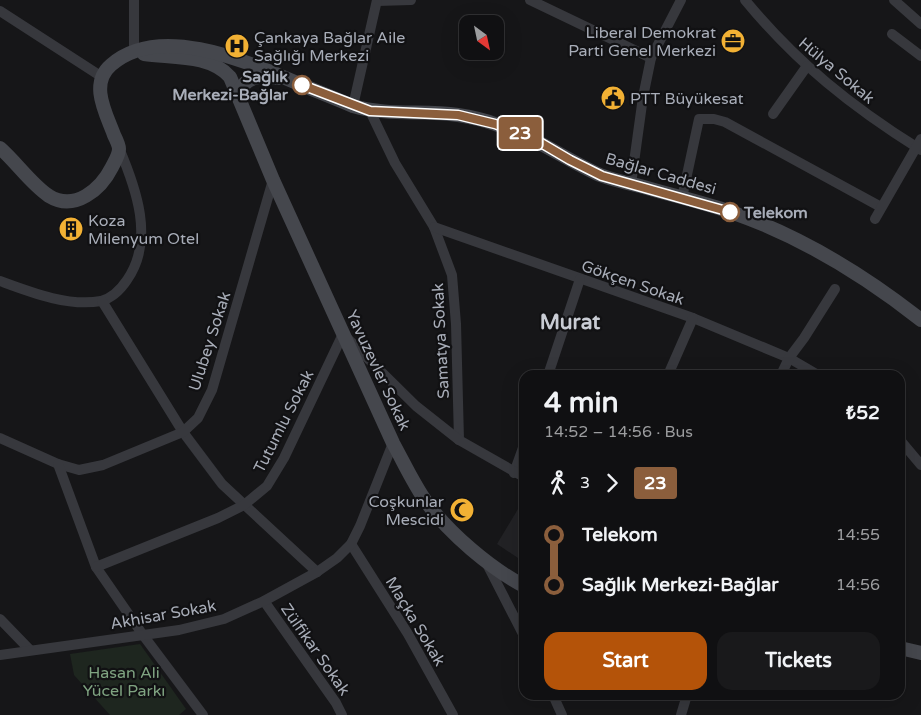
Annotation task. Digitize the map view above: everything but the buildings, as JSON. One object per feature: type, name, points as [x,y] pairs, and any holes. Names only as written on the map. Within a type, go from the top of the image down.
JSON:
[{"type":"main road","name":"Bağlar Caddesi","points":[[102,77],[106,70],[118,60],[142,49],[168,46],[202,50],[236,58],[353,106],[370,111],[458,115],[495,124],[536,140],[602,176],[730,212],[770,227],[847,268],[887,293],[921,320]]},
{"type":"main road","points":[[134,53],[194,59],[214,66],[230,77],[238,95]]},
{"type":"main road","name":"Bağlar Caddesi","points":[[238,95],[243,84],[255,78],[263,76],[288,79]]},
{"type":"main road","points":[[0,148],[49,196],[70,201],[82,198],[95,191],[109,173],[119,148],[101,97],[100,86],[102,77]]},
{"type":"main road","name":"Yavuzevler Sokak","points":[[238,95],[273,180],[393,443],[428,504],[486,562]]},
{"type":"main road","points":[[486,562],[519,583]]},
{"type":"main road","points":[[905,649],[921,653]]},
{"type":"street","points":[[134,0],[134,53]]},
{"type":"street","points":[[353,106],[377,0],[411,0]]},
{"type":"street","points":[[530,0],[651,58]]},
{"type":"street","points":[[630,184],[651,58],[681,0]]},
{"type":"street","name":"Hülya Sokak","points":[[745,0],[772,33],[846,99],[885,128],[919,145]]},
{"type":"street","points":[[894,0],[921,24]]},
{"type":"street","points":[[0,11],[102,77]]},
{"type":"street","points":[[892,34],[921,56]]},
{"type":"street","points":[[773,114],[807,66]]},
{"type":"street","name":"Samatya Sokak","points":[[370,111],[395,163],[434,227],[452,275],[456,324],[459,440]]},
{"type":"street","points":[[682,198],[699,119],[714,119],[725,122],[881,207]]},
{"type":"street","points":[[875,219],[919,145]]},
{"type":"street","points":[[0,281],[51,299],[102,300],[120,290],[134,271],[140,247],[141,221],[136,194],[119,148]]},
{"type":"street","name":"Ulubey Sokak","points":[[0,438],[58,464],[79,470],[103,465],[183,432],[198,418],[212,390],[273,180]]},
{"type":"street","name":"Gökçen Sokak","points":[[434,227],[693,318],[789,358],[809,370]]},
{"type":"street","points":[[550,370],[580,279]]},
{"type":"street","points":[[783,370],[789,358],[835,289]]},
{"type":"street","points":[[102,300],[183,432],[222,484],[317,572]]},
{"type":"street","points":[[670,370],[693,318]]},
{"type":"street","points":[[343,334],[416,406],[459,440],[519,475]]},
{"type":"street","name":"Tutumlu Sokak","points":[[96,567],[218,518],[244,505],[267,486],[284,458],[343,334]]},
{"type":"street","name":"Akhisar Sokak","points":[[0,655],[179,630],[224,619],[264,601],[317,572],[337,558],[351,544],[393,443]]},
{"type":"street","points":[[905,446],[921,465]]},
{"type":"street","points":[[58,464],[96,567],[143,635],[203,715]]},
{"type":"street","name":"Maçka Sokak","points":[[351,544],[408,634],[453,715]]},
{"type":"street","name":"Yavuzevler Sokak","points":[[486,562],[519,626]]},
{"type":"street","name":"Zülfikar Sokak","points":[[264,601],[336,703],[342,715]]},
{"type":"street","points":[[0,619],[30,650]]},
{"type":"street","points":[[555,700],[562,715]]},
{"type":"street","points":[[681,715],[686,700]]},
{"type":"shaded area","points":[[519,507],[519,559],[497,544]]},
{"type":"green space","name":"Hasan Ali Yücel Parkı","points":[[140,644],[186,709],[179,715],[110,715],[74,675],[70,654]]},
{"type":"bus line","name":"23","points":[[302,85],[370,111],[458,115],[495,124],[515,130],[536,140],[602,176],[730,212]]},
{"type":"place","name":"Liberal Demokrat Parti Genel Merkezi","points":[[733,41]]},
{"type":"place","name":"Çankaya Bağlar Aile Sağlığı Merkezi","points":[[237,46]]},
{"type":"place","name":"Sağlık Merkezi-Bağlar","points":[[302,85]]},
{"type":"place","name":"PTT Büyükesat","points":[[613,98]]},
{"type":"place","name":"Telekom","points":[[730,212]]},
{"type":"place","name":"Koza Milenyum Otel","points":[[71,229]]},
{"type":"place","name":"Coşkunlar Mescidi","points":[[462,510]]},
{"type":"district","name":"Murat","points":[[570,322]]}]
